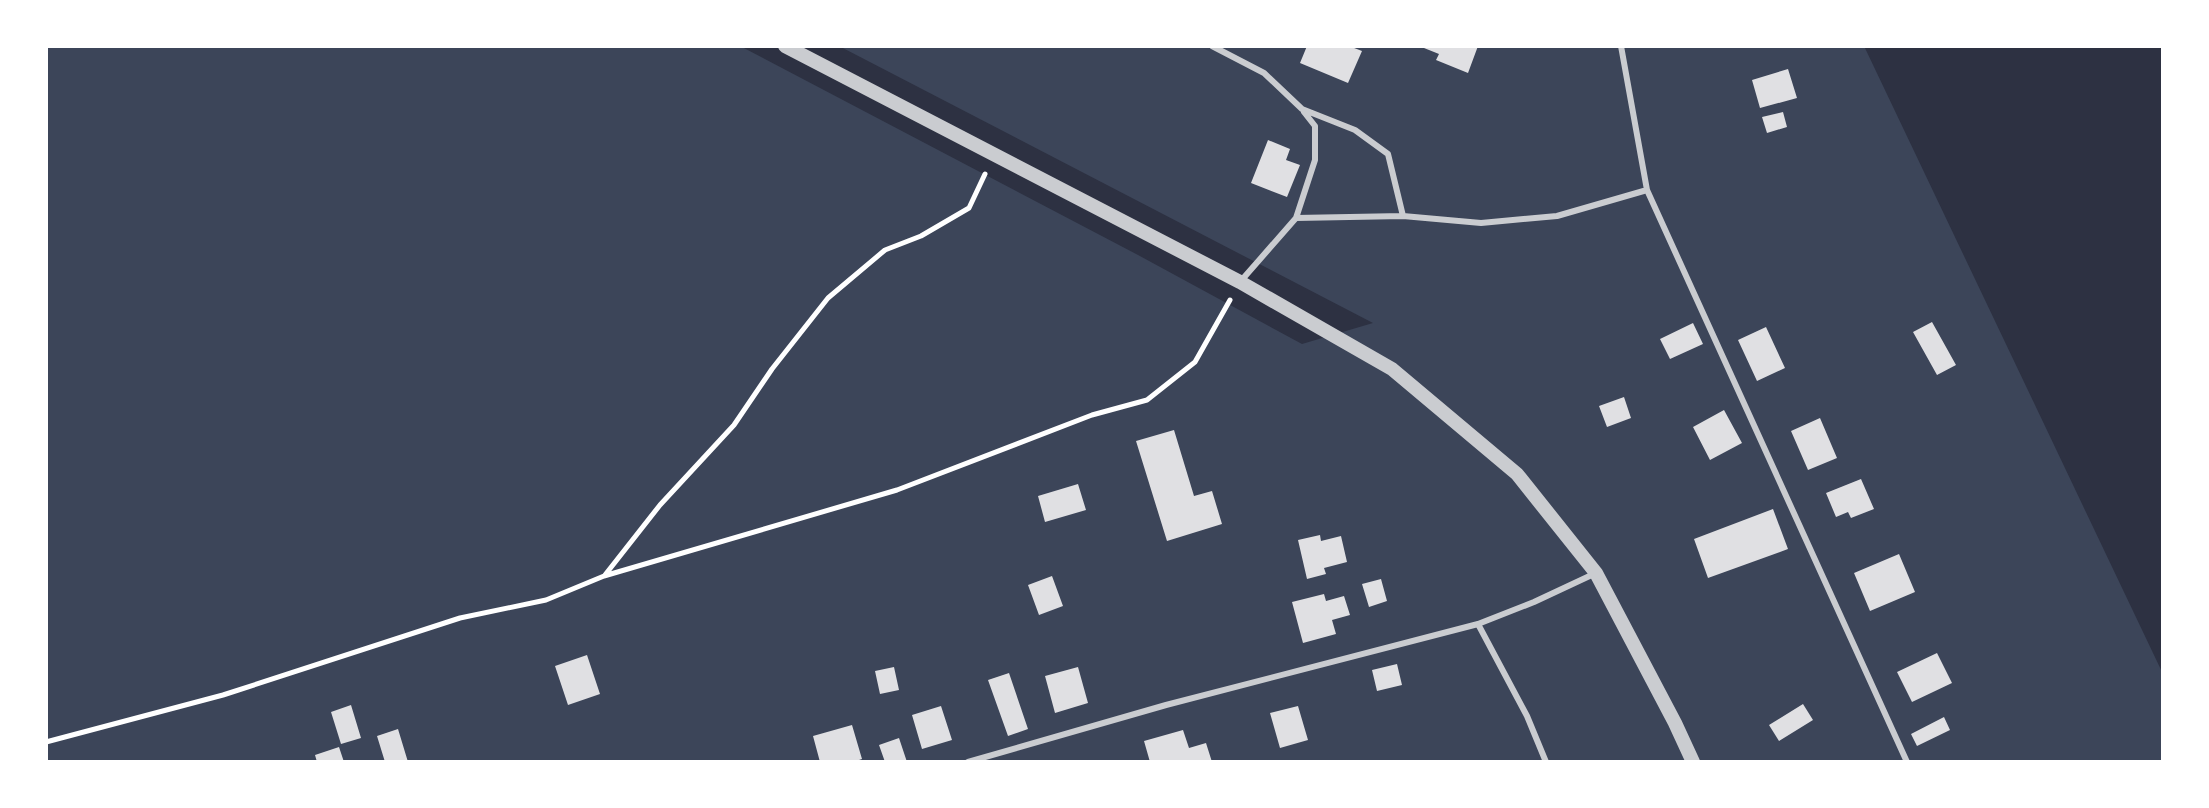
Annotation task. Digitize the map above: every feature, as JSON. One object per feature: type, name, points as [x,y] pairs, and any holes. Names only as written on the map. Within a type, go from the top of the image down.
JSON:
[{"type":"street","points":[[785,46],[1240,282],[1392,369],[1517,474],[1596,573],[1693,762]]},
{"type":"lane","points":[[1212,46],[1264,73],[1302,109],[1315,126],[1315,160],[1296,218],[1240,282]]},
{"type":"lane","points":[[1621,46],[1647,190],[1907,762]]},
{"type":"lane","points":[[1302,109],[1355,130],[1388,154],[1403,216]]},
{"type":"lane","points":[[1296,218],[1403,216],[1481,223],[1557,216],[1647,190]]},
{"type":"lane","points":[[968,762],[1166,705],[1478,624],[1596,573]]},
{"type":"lane","points":[[1478,624],[1527,716],[1546,762]]},
{"type":"path","points":[[604,576],[660,505],[734,425],[772,369],[828,298],[885,250],[921,236],[969,208],[995,156]]},
{"type":"path","points":[[46,742],[223,695],[460,618],[546,600],[604,576],[897,490],[1092,415],[1147,400],[1195,362],[1240,282]]},
{"type":"shaded area","points":[[46,46],[740,46],[1302,344],[1373,323],[839,46],[1864,46],[2163,674],[2163,762],[46,762]]},
{"type":"building","points":[[1307,46],[1349,46],[1362,51],[1348,83],[1300,63]]},
{"type":"building","points":[[1419,46],[1478,46],[1468,73],[1436,60],[1439,54]]},
{"type":"building","points":[[1788,69],[1797,98],[1760,108],[1752,80]]},
{"type":"building","points":[[1783,112],[1787,127],[1767,133],[1762,117]]},
{"type":"building","points":[[1268,140],[1290,149],[1286,160],[1300,165],[1287,197],[1251,183]]},
{"type":"building","points":[[1932,322],[1956,365],[1937,375],[1913,332]]},
{"type":"building","points":[[1693,323],[1703,344],[1670,359],[1660,339]]},
{"type":"building","points":[[1766,327],[1785,368],[1757,381],[1738,340]]},
{"type":"building","points":[[1624,397],[1631,418],[1607,427],[1599,406]]},
{"type":"building","points":[[1724,410],[1742,443],[1710,460],[1693,427]]},
{"type":"building","points":[[1820,418],[1837,458],[1808,470],[1791,431]]},
{"type":"building","points":[[1174,430],[1194,496],[1212,491],[1222,524],[1167,541],[1136,441]]},
{"type":"building","points":[[1861,479],[1874,509],[1851,518],[1848,512],[1836,517],[1826,493]]},
{"type":"building","points":[[1078,484],[1086,510],[1045,522],[1038,496]]},
{"type":"building","points":[[1773,509],[1788,549],[1708,578],[1694,539]]},
{"type":"building","points":[[1320,535],[1321,541],[1341,536],[1347,562],[1324,568],[1326,574],[1307,579],[1298,540]]},
{"type":"building","points":[[1899,554],[1915,592],[1870,611],[1854,573]]},
{"type":"building","points":[[1052,576],[1063,606],[1039,615],[1028,585]]},
{"type":"building","points":[[1381,579],[1387,601],[1369,607],[1362,584]]},
{"type":"building","points":[[1324,594],[1326,601],[1344,596],[1350,615],[1332,620],[1336,634],[1303,643],[1292,602]]},
{"type":"building","points":[[1937,653],[1952,683],[1912,702],[1897,672]]},
{"type":"building","points":[[587,655],[600,694],[568,705],[555,666]]},
{"type":"building","points":[[1397,664],[1402,685],[1377,691],[1372,670]]},
{"type":"building","points":[[894,667],[899,690],[880,694],[875,671]]},
{"type":"building","points":[[1078,667],[1088,703],[1055,713],[1045,676]]},
{"type":"building","points":[[1009,673],[1028,729],[1008,736],[988,680]]},
{"type":"building","points":[[1803,704],[1813,720],[1779,741],[1769,725]]},
{"type":"building","points":[[351,705],[361,738],[341,744],[331,712]]},
{"type":"building","points":[[941,706],[952,740],[922,749],[912,715]]},
{"type":"building","points":[[1298,706],[1308,740],[1280,748],[1270,713]]},
{"type":"building","points":[[1944,717],[1950,730],[1917,746],[1911,734]]},
{"type":"building","points":[[852,725],[862,759],[820,762],[813,736]]},
{"type":"building","points":[[398,729],[408,762],[385,762],[377,736]]},
{"type":"building","points":[[1183,730],[1189,748],[1206,743],[1212,762],[1150,762],[1144,741]]},
{"type":"building","points":[[899,738],[907,762],[885,762],[879,745]]},
{"type":"building","points":[[339,747],[344,762],[317,762],[315,755]]}]
